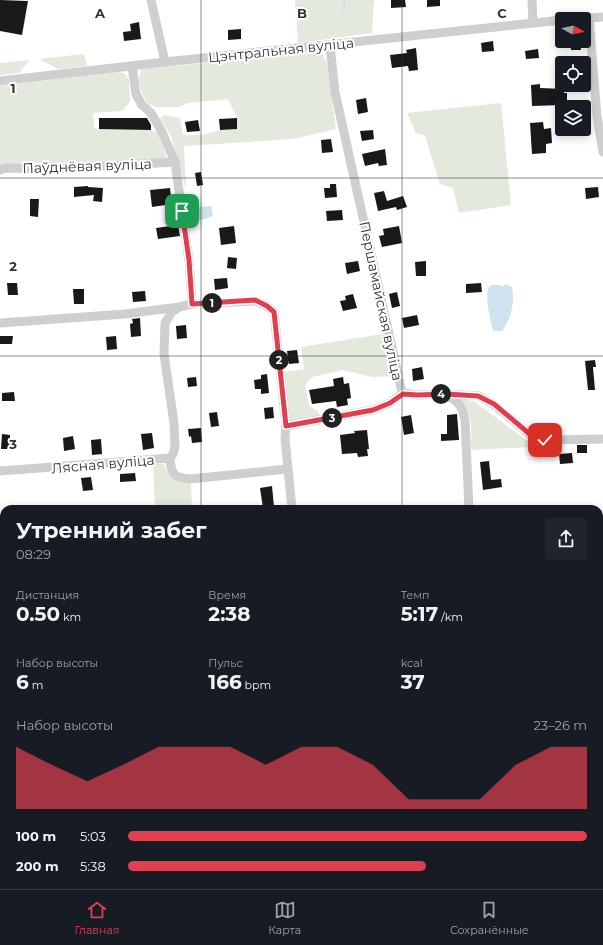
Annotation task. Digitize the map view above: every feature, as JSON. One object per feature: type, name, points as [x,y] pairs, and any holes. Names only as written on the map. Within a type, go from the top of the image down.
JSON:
[{"type":"street","points":[[151,0],[165,62]]},
{"type":"street","points":[[532,0],[533,22]]},
{"type":"street","points":[[591,18],[603,17]]},
{"type":"street","name":"Цэнтральная вуліца","points":[[0,82],[165,62],[330,46],[555,20]]},
{"type":"street","points":[[591,42],[597,116],[603,152]]},
{"type":"street","name":"Першамайская вуліца","points":[[330,46],[335,92],[400,388],[403,394],[478,396],[494,404],[532,436],[545,440],[603,439]]},
{"type":"street","points":[[132,66],[136,94],[142,105],[151,113],[162,132],[175,162],[189,260],[192,304]]},
{"type":"street","name":"Паўднёвая вуліца","points":[[0,170],[5,168],[50,169],[175,162]]},
{"type":"street","points":[[0,323],[125,314],[192,304],[255,300],[267,306],[274,312],[286,426],[285,439],[287,468],[292,505]]},
{"type":"street","points":[[170,458],[175,447],[174,423],[164,354],[165,323],[171,313],[179,307]]},
{"type":"street","points":[[286,426],[373,410],[390,403],[403,394]]},
{"type":"street","points":[[446,394],[456,401],[463,409],[465,420],[469,505]]},
{"type":"street","name":"Лясная вуліца","points":[[0,472],[170,458],[170,466],[173,474],[180,478],[190,479],[287,468]]},
{"type":"shaded area","points":[[295,0],[374,0],[372,33],[298,43]]},
{"type":"shaded area","points":[[321,52],[327,63],[336,129],[293,139],[184,146],[186,190],[171,136],[160,119],[164,115],[180,118],[183,135],[203,135],[220,130],[237,129],[237,118],[228,99],[188,103],[179,107],[157,107],[148,104],[139,82],[142,69]]},
{"type":"shaded area","points":[[84,54],[87,66],[58,69],[39,59]]},
{"type":"shaded area","points":[[30,60],[19,73],[0,75],[0,63]]},
{"type":"shaded area","points":[[116,72],[124,73],[129,80],[130,102],[122,111],[93,113],[94,128],[151,130],[158,133],[167,158],[162,160],[51,166],[0,166],[0,86]]},
{"type":"shaded area","points":[[501,103],[511,205],[459,213],[453,188],[440,184],[425,136],[416,133],[407,113]]},
{"type":"shaded area","points":[[383,334],[394,376],[372,377],[343,370],[312,377],[305,385],[309,406],[318,411],[320,418],[289,423],[284,372],[304,369],[301,347]]},
{"type":"shaded area","points":[[457,397],[475,402],[526,440],[550,446],[471,450],[471,422],[467,410]]},
{"type":"shaded area","points":[[153,464],[164,464],[171,477],[176,481],[191,483],[192,505],[155,505]]},
{"type":"water","points":[[211,206],[213,214],[211,217],[200,220],[197,209],[200,207]]},
{"type":"water","points":[[506,284],[512,287],[512,310],[502,331],[493,331],[487,300],[488,289],[492,285],[500,285],[502,287]]},
{"type":"building","points":[[0,0],[28,1],[22,35],[0,31]]},
{"type":"building","points":[[391,0],[405,0],[406,7],[391,8]]},
{"type":"building","points":[[427,0],[440,0],[440,6],[427,7]]},
{"type":"building","points":[[139,22],[141,39],[124,41],[123,32],[131,31],[130,24]]},
{"type":"building","points":[[241,29],[241,39],[228,40],[228,30]]},
{"type":"building","points":[[493,41],[494,51],[482,52],[481,43]]},
{"type":"building","points":[[416,48],[418,70],[409,71],[408,66],[392,68],[390,55],[407,53],[406,50]]},
{"type":"building","points":[[571,48],[581,48],[581,50],[571,50]]},
{"type":"building","points":[[538,49],[539,58],[526,59],[525,51]]},
{"type":"building","points":[[540,84],[540,88],[555,89],[555,92],[567,93],[567,100],[555,100],[555,105],[532,106],[531,85]]},
{"type":"building","points":[[366,98],[368,112],[358,114],[356,100]]},
{"type":"building","points":[[99,118],[147,118],[151,125],[151,130],[99,129]]},
{"type":"building","points":[[237,118],[237,129],[220,130],[219,119]]},
{"type":"building","points":[[198,120],[200,131],[187,132],[185,122]]},
{"type":"building","points":[[543,122],[544,129],[551,128],[552,143],[546,144],[546,153],[532,154],[530,123]]},
{"type":"building","points":[[373,130],[374,139],[362,141],[360,131]]},
{"type":"building","points":[[331,139],[333,152],[322,153],[321,140]]},
{"type":"building","points":[[385,149],[387,165],[379,166],[378,163],[365,166],[362,154]]},
{"type":"building","points":[[201,172],[203,185],[197,186],[195,173]]},
{"type":"building","points":[[330,184],[336,184],[337,197],[325,198],[324,188],[330,188]]},
{"type":"building","points":[[88,186],[103,188],[102,202],[93,201],[94,195],[74,197],[74,187]]},
{"type":"building","points":[[598,187],[599,197],[586,199],[585,188]]},
{"type":"building","points":[[170,188],[172,204],[152,207],[150,190]]},
{"type":"building","points":[[384,191],[387,201],[403,196],[407,207],[397,210],[396,207],[378,211],[374,193]]},
{"type":"building","points":[[30,199],[39,199],[38,217],[30,216]]},
{"type":"building","points":[[342,210],[343,220],[327,221],[326,211]]},
{"type":"building","points":[[178,225],[180,236],[158,239],[156,228]]},
{"type":"building","points":[[234,226],[236,243],[221,245],[219,228]]},
{"type":"building","points":[[399,226],[402,243],[382,247],[379,236],[384,235],[383,229]]},
{"type":"building","points":[[228,257],[237,258],[236,269],[227,268]]},
{"type":"building","points":[[358,261],[360,271],[347,274],[345,263]]},
{"type":"building","points":[[426,261],[426,276],[416,276],[415,262]]},
{"type":"building","points":[[227,278],[228,288],[215,290],[214,279]]},
{"type":"building","points":[[7,283],[17,283],[18,295],[8,295]]},
{"type":"building","points":[[481,283],[482,292],[466,293],[466,284]]},
{"type":"building","points":[[73,289],[84,289],[84,304],[74,304]]},
{"type":"building","points":[[145,291],[146,301],[133,302],[132,292]]},
{"type":"building","points":[[397,292],[400,306],[392,308],[389,294]]},
{"type":"building","points":[[353,294],[357,308],[343,311],[340,301],[346,300],[345,296]]},
{"type":"building","points":[[417,315],[419,325],[404,328],[402,318]]},
{"type":"building","points":[[140,318],[141,336],[131,337],[130,324],[133,323],[132,319]]},
{"type":"building","points":[[186,325],[187,338],[177,339],[176,326]]},
{"type":"building","points":[[0,336],[13,336],[12,344],[0,344]]},
{"type":"building","points":[[116,336],[117,349],[107,350],[106,337]]},
{"type":"building","points":[[297,350],[299,363],[289,364],[287,351]]},
{"type":"building","points":[[595,360],[596,367],[593,367],[595,390],[588,390],[585,361]]},
{"type":"building","points":[[422,367],[424,379],[413,381],[412,369]]},
{"type":"building","points":[[267,374],[269,393],[261,394],[261,389],[255,389],[254,380],[261,379],[261,375]]},
{"type":"building","points":[[196,377],[197,386],[188,387],[187,378]]},
{"type":"building","points":[[343,377],[344,384],[349,383],[351,398],[347,399],[348,405],[337,407],[336,401],[312,404],[309,390],[334,386],[333,379]]},
{"type":"building","points":[[14,392],[15,401],[2,401],[2,393]]},
{"type":"building","points":[[273,407],[274,418],[265,419],[264,408]]},
{"type":"building","points":[[217,412],[219,426],[211,427],[209,413]]},
{"type":"building","points":[[457,414],[459,440],[441,441],[441,434],[447,434],[447,415]]},
{"type":"building","points":[[411,415],[414,433],[404,435],[401,417]]},
{"type":"building","points":[[201,428],[202,442],[192,443],[191,436],[189,437],[188,429]]},
{"type":"building","points":[[367,430],[369,449],[367,449],[368,456],[358,457],[357,453],[342,454],[340,435],[355,433],[354,431]]},
{"type":"building","points":[[152,433],[154,448],[143,450],[141,434]]},
{"type":"building","points":[[2,434],[10,435],[10,449],[1,449]]},
{"type":"building","points":[[73,436],[75,449],[64,451],[63,438]]},
{"type":"building","points":[[101,439],[102,454],[92,455],[91,440]]},
{"type":"building","points":[[577,445],[587,445],[587,453],[577,453]]},
{"type":"building","points":[[572,453],[573,463],[560,464],[559,454]]},
{"type":"building","points":[[489,461],[491,480],[501,479],[502,487],[483,490],[480,462]]},
{"type":"building","points":[[135,473],[136,481],[120,482],[120,474]]},
{"type":"building","points":[[91,477],[93,490],[83,491],[81,478]]},
{"type":"building","points":[[272,486],[274,505],[263,505],[260,488]]},
{"type":"waterway","points":[[344,10],[345,0]]},
{"type":"route","points":[[182,211],[189,260],[192,304],[255,300],[267,306],[274,312],[286,426],[373,410],[390,403],[403,394],[446,394],[478,396],[494,404],[532,436],[545,440]]}]
